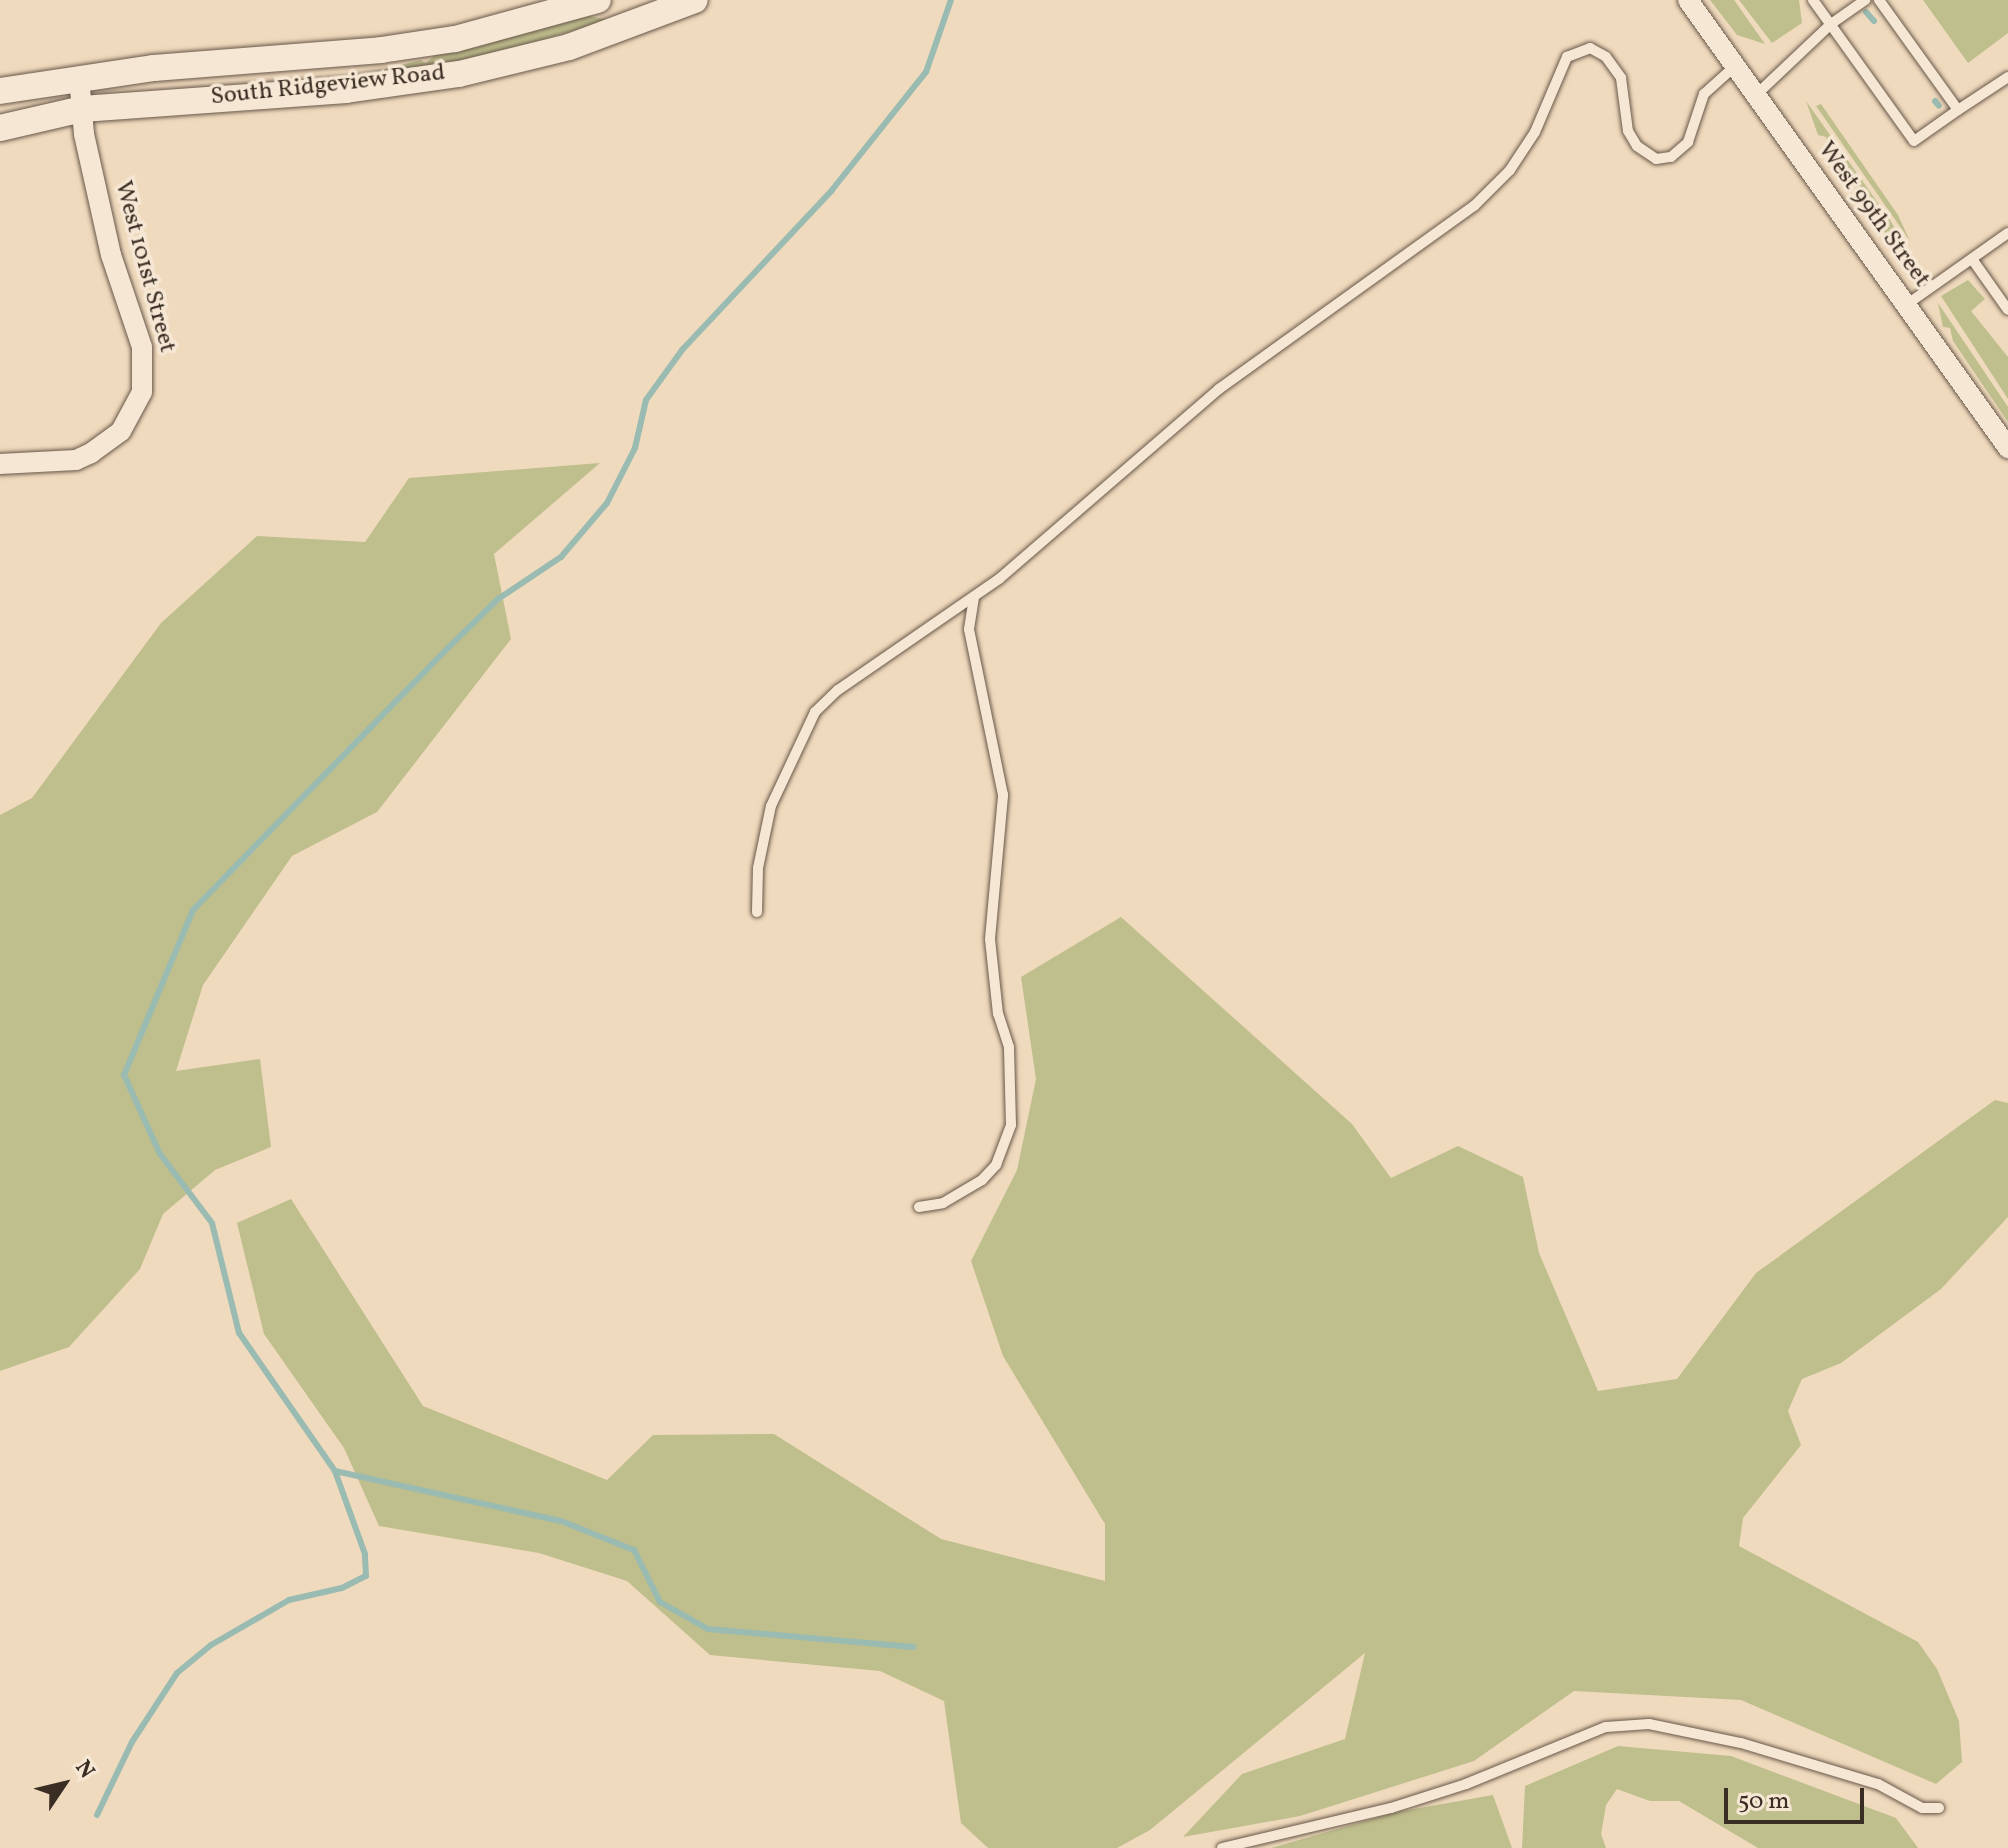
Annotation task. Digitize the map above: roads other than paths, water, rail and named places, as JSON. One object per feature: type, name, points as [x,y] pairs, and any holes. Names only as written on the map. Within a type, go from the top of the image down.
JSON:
[{"type":"main road","name":"South Ridgeview Road","points":[[0,91],[79,77],[381,50],[455,39],[598,0]]},
{"type":"main road","name":"South Ridgeview Road","points":[[0,128],[82,109],[346,90],[459,74],[569,47],[656,8],[695,0]]},
{"type":"street","name":"West 99th Street","points":[[1689,4],[2008,448]]},
{"type":"street","name":"West 101st Street","points":[[0,464],[61,461],[91,453],[121,431],[142,392],[142,347],[111,255],[82,109],[79,77]]},
{"type":"lane","points":[[1813,0],[1914,141],[2008,77]]},
{"type":"lane","points":[[1754,96],[1831,24],[1865,0]]},
{"type":"lane","points":[[1879,0],[1958,110]]},
{"type":"lane","points":[[757,912],[758,868],[771,806],[815,712],[838,690],[974,598],[1219,389],[1427,244],[1486,195],[1535,132],[1560,67],[1573,53],[1590,48],[1606,57],[1621,78],[1628,131],[1637,146],[1656,159],[1671,157],[1688,142],[1704,94],[1734,67]]},
{"type":"lane","points":[[1906,305],[2008,233]]},
{"type":"lane","points":[[1972,259],[2008,310]]},
{"type":"lane","points":[[919,1207],[943,1203],[982,1180],[996,1165],[1011,1125],[1009,1047],[998,1014],[990,939],[1003,795],[969,629],[974,598]]},
{"type":"lane","points":[[1222,1848],[1391,1808],[1466,1784],[1606,1727],[1649,1724],[1728,1739],[1878,1784],[1922,1808],[1939,1808]]},
{"type":"waterway","points":[[97,1815],[132,1742],[177,1673],[211,1645],[289,1600],[342,1588],[366,1576],[365,1554],[335,1471],[239,1333],[212,1223],[160,1154],[124,1075],[193,910],[449,647],[498,599],[561,557],[607,503],[635,448],[646,400],[682,350],[832,190],[926,72],[951,0]]},
{"type":"waterway","points":[[1866,12],[1874,21]]},
{"type":"waterway","points":[[1935,101],[1939,106]]},
{"type":"waterway","points":[[335,1471],[561,1521],[634,1550],[660,1602],[708,1629],[913,1647]]}]
